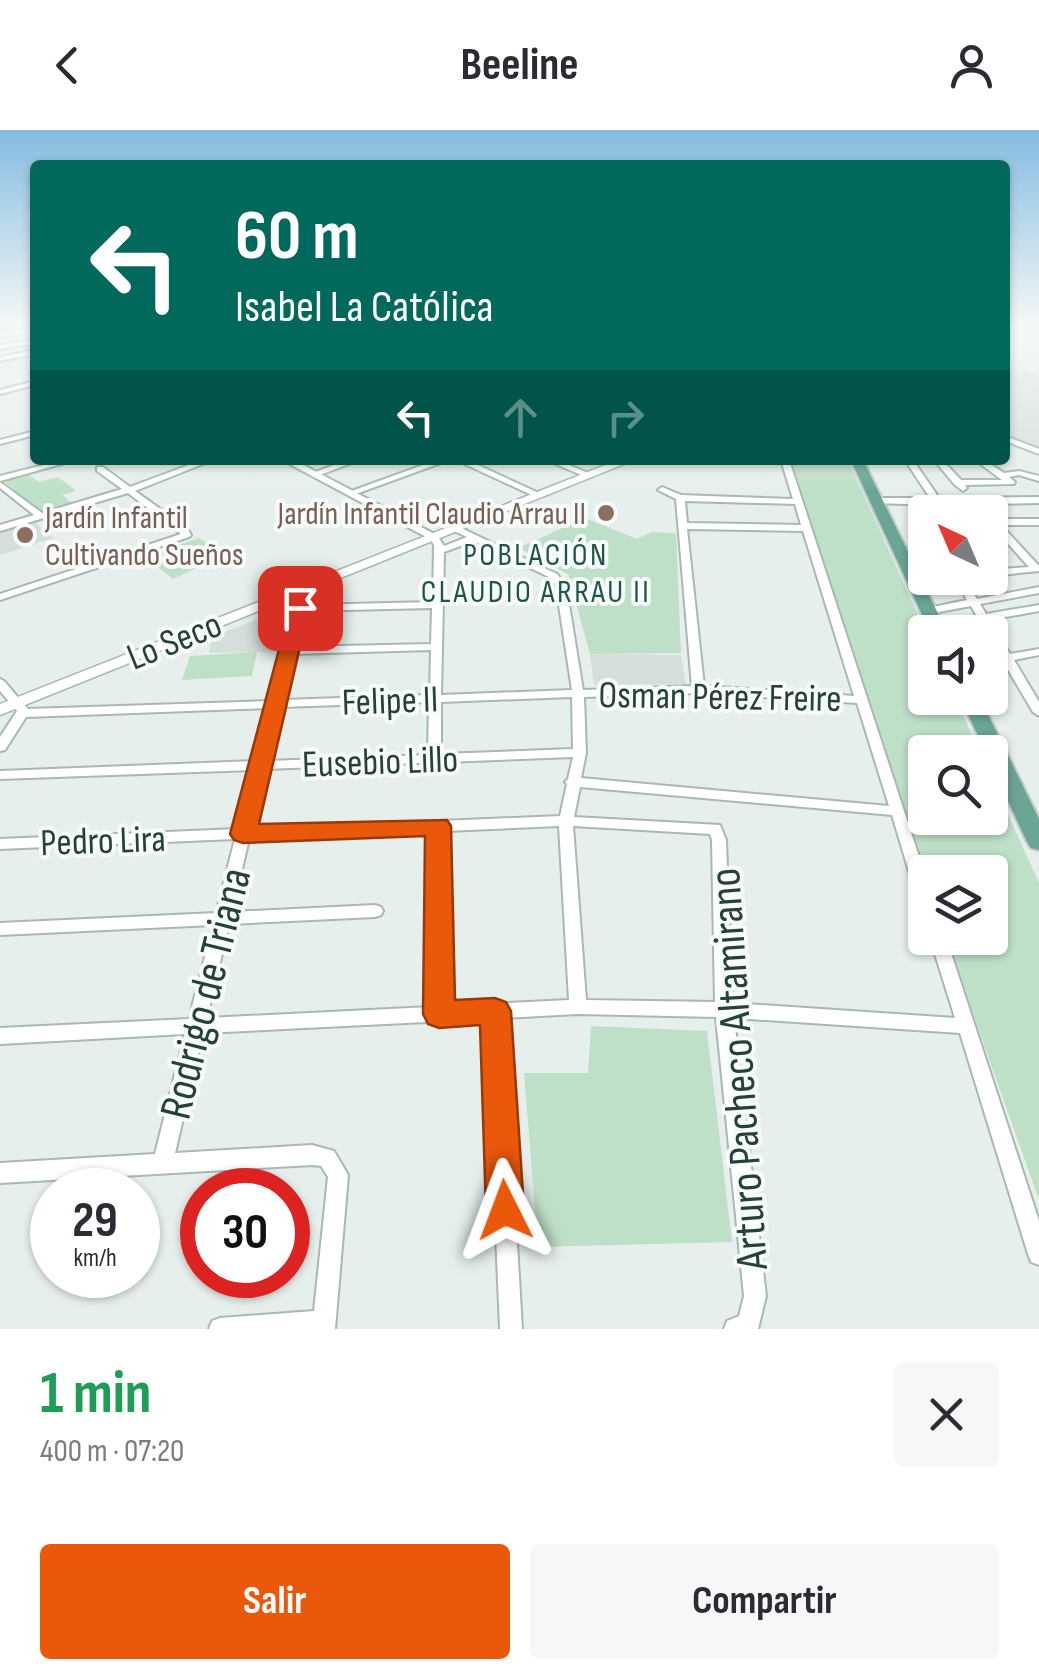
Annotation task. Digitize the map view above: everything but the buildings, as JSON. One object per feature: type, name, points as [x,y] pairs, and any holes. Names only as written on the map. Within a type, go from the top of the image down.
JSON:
[{"type":"main road","name":"Lo Seco","points":[[13,709],[304,589],[437,544],[455,528],[616,465]]},
{"type":"main road","points":[[858,465],[930,615]]},
{"type":"main road","points":[[978,715],[1036,831]]},
{"type":"street","points":[[0,392],[30,384]]},
{"type":"street","points":[[0,442],[30,434]]},
{"type":"street","points":[[1010,440],[1039,452]]},
{"type":"street","points":[[1010,445],[1019,444]]},
{"type":"street","points":[[0,482],[56,465]]},
{"type":"street","points":[[184,465],[189,468]]},
{"type":"street","points":[[0,528],[129,490],[196,465]]},
{"type":"street","points":[[297,465],[437,544],[473,538]]},
{"type":"street","points":[[314,474],[341,465]]},
{"type":"street","points":[[350,493],[430,465]]},
{"type":"street","points":[[471,465],[539,495]]},
{"type":"street","points":[[562,465],[589,476]]},
{"type":"street","points":[[787,465],[911,855]]},
{"type":"street","points":[[912,465],[932,495]]},
{"type":"street","points":[[942,465],[969,495]]},
{"type":"street","points":[[958,483],[1011,482],[986,465]]},
{"type":"street","points":[[0,597],[186,535],[100,470]]},
{"type":"street","points":[[1003,476],[1018,473],[1039,479]]},
{"type":"street","points":[[0,482],[40,516]]},
{"type":"street","points":[[662,490],[680,498],[798,502]]},
{"type":"street","points":[[680,498],[698,690]]},
{"type":"street","points":[[1008,501],[1039,500]]},
{"type":"street","points":[[876,501],[908,502]]},
{"type":"street","points":[[1008,521],[1039,522]]},
{"type":"street","points":[[684,526],[806,528]]},
{"type":"street","points":[[455,528],[554,576],[561,586],[578,693],[580,753],[566,821],[578,1007]]},
{"type":"street","points":[[1008,538],[1036,569],[1008,571]]},
{"type":"street","points":[[434,758],[437,544]]},
{"type":"street","name":"Rodrigo de Triana","points":[[162,1164],[304,589]]},
{"type":"street","points":[[928,612],[972,600],[1039,590]]},
{"type":"street","points":[[969,595],[981,615]]},
{"type":"street","points":[[300,608],[438,605]]},
{"type":"street","points":[[1000,615],[1039,608]]},
{"type":"street","points":[[289,651],[437,647]]},
{"type":"street","points":[[1008,658],[1039,652]]},
{"type":"street","points":[[1008,660],[1038,708]]},
{"type":"street","points":[[0,683],[13,709],[0,747]]},
{"type":"street","name":"Osman Pérez Freire","points":[[578,693],[698,690],[862,700]]},
{"type":"street","name":"Felipe II","points":[[13,709],[578,693]]},
{"type":"street","name":"Eusebio Lillo","points":[[0,775],[580,753]]},
{"type":"street","points":[[572,782],[897,810]]},
{"type":"street","name":"Pedro Lira","points":[[0,844],[566,821]]},
{"type":"street","name":"Arturo Pacheco Altamirano","points":[[566,821],[715,829],[720,840],[724,1010],[736,1091],[754,1296],[749,1322],[735,1329]]},
{"type":"street","points":[[438,826],[439,1014]]},
{"type":"street","points":[[0,929],[376,911]]},
{"type":"street","points":[[943,955],[1039,1254]]},
{"type":"street","points":[[0,1036],[578,1007],[724,1010],[966,1026]]},
{"type":"street","points":[[495,1011],[511,1329]]},
{"type":"street","points":[[0,1173],[312,1155],[333,1162],[338,1183],[324,1325],[220,1329]]},
{"type":"shaded area","points":[[1010,380],[1039,380],[1039,448],[1010,437]]},
{"type":"shaded area","name":"Jardín Infantil Cultivando Sueños","points":[[33,521],[54,538],[0,555],[0,531]]},
{"type":"shaded area","points":[[288,607],[278,652],[209,653],[212,637]]},
{"type":"shaded area","points":[[590,654],[681,655],[686,684],[594,685]]},
{"type":"green space","points":[[788,465],[850,465],[918,615],[908,615],[908,715],[963,715],[972,735],[908,735],[908,828]]},
{"type":"green space","points":[[28,474],[39,482],[58,477],[76,491],[62,495],[73,504],[41,513],[3,480]]},
{"type":"green space","points":[[585,518],[637,539],[652,532],[676,533],[681,653],[590,654],[568,574],[518,548]]},
{"type":"green space","points":[[199,538],[225,554],[173,579],[145,557]]},
{"type":"green space","points":[[257,652],[252,676],[182,680],[190,656]]},
{"type":"green space","points":[[1008,815],[1039,883],[1039,1200],[952,955],[1008,955],[1008,855],[917,855],[910,835],[1008,835]]},
{"type":"green space","points":[[591,1026],[707,1031],[732,1242],[538,1247],[524,1073],[588,1073]]},
{"type":"place","name":"Jardín Infantil Claudio Arrau II","points":[[606,513]]},
{"type":"place","name":"Jardín Infantil Cultivando Sueños","points":[[25,535]]},
{"type":"district","name":"POBLACIÓN CLAUDIO ARRAU II","points":[[536,572]]},
{"type":"route","points":[[300,608],[243,834],[438,826],[439,1014],[495,1011],[505,1210]]}]
